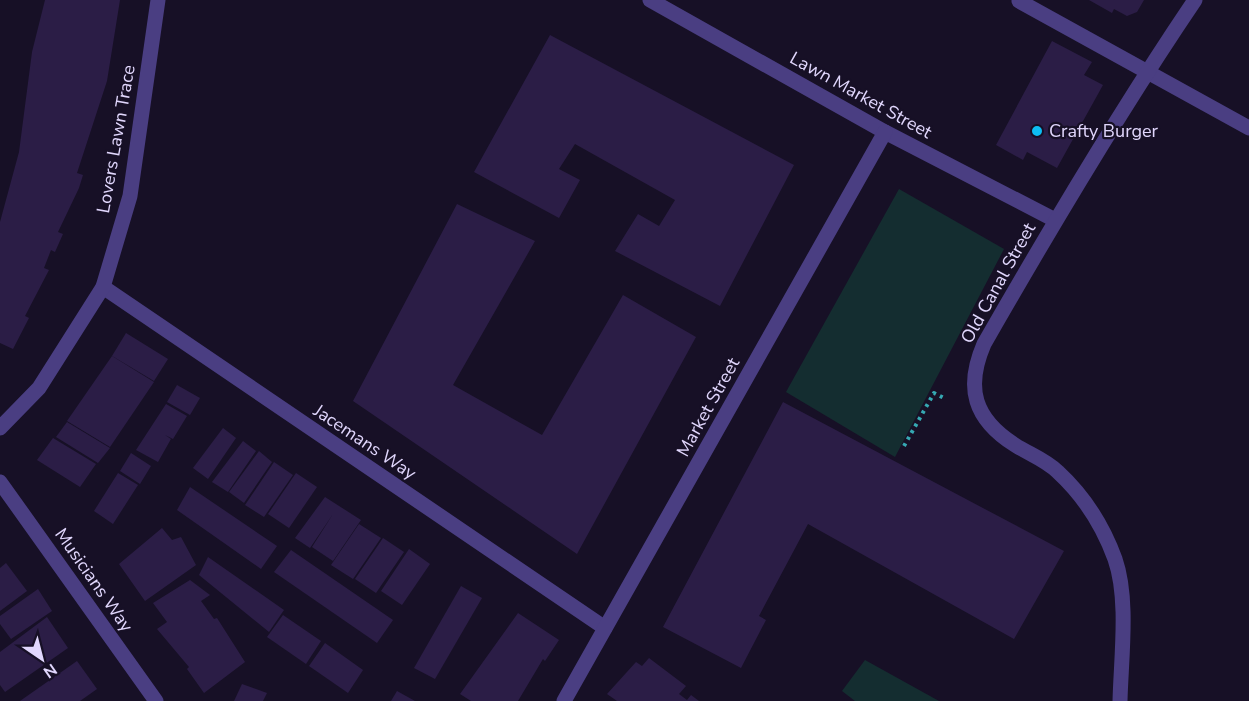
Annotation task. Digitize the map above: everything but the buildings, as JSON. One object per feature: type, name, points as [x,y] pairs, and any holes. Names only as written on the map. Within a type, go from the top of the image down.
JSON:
[{"type":"street","name":"Lovers Lawn Trace","points":[[0,428],[39,388],[103,287],[130,196],[158,0]]},
{"type":"street","name":"Lawn Market Street","points":[[650,0],[678,7],[885,132],[1055,220]]},
{"type":"street","name":"Old Canal Street","points":[[1120,701],[1122,596],[1116,561],[1083,497],[1056,469],[1013,443],[991,426],[979,409],[973,389],[975,365],[984,344],[1055,220],[1146,72],[1195,0]]},
{"type":"street","points":[[1019,1],[1249,128]]},
{"type":"street","name":"Market Street","points":[[564,701],[885,132]]},
{"type":"street","name":"Jacemans Way","points":[[103,287],[605,628]]},
{"type":"street","name":"Musicians Way","points":[[0,482],[156,701]]},
{"type":"path","points":[[904,446],[934,393],[944,398]]},
{"type":"green space","points":[[899,189],[1004,249],[895,457],[786,392]]},
{"type":"green space","points":[[865,660],[939,701],[855,701],[842,691]]},
{"type":"place","name":"Crafty Burger","points":[[1037,131]]}]
